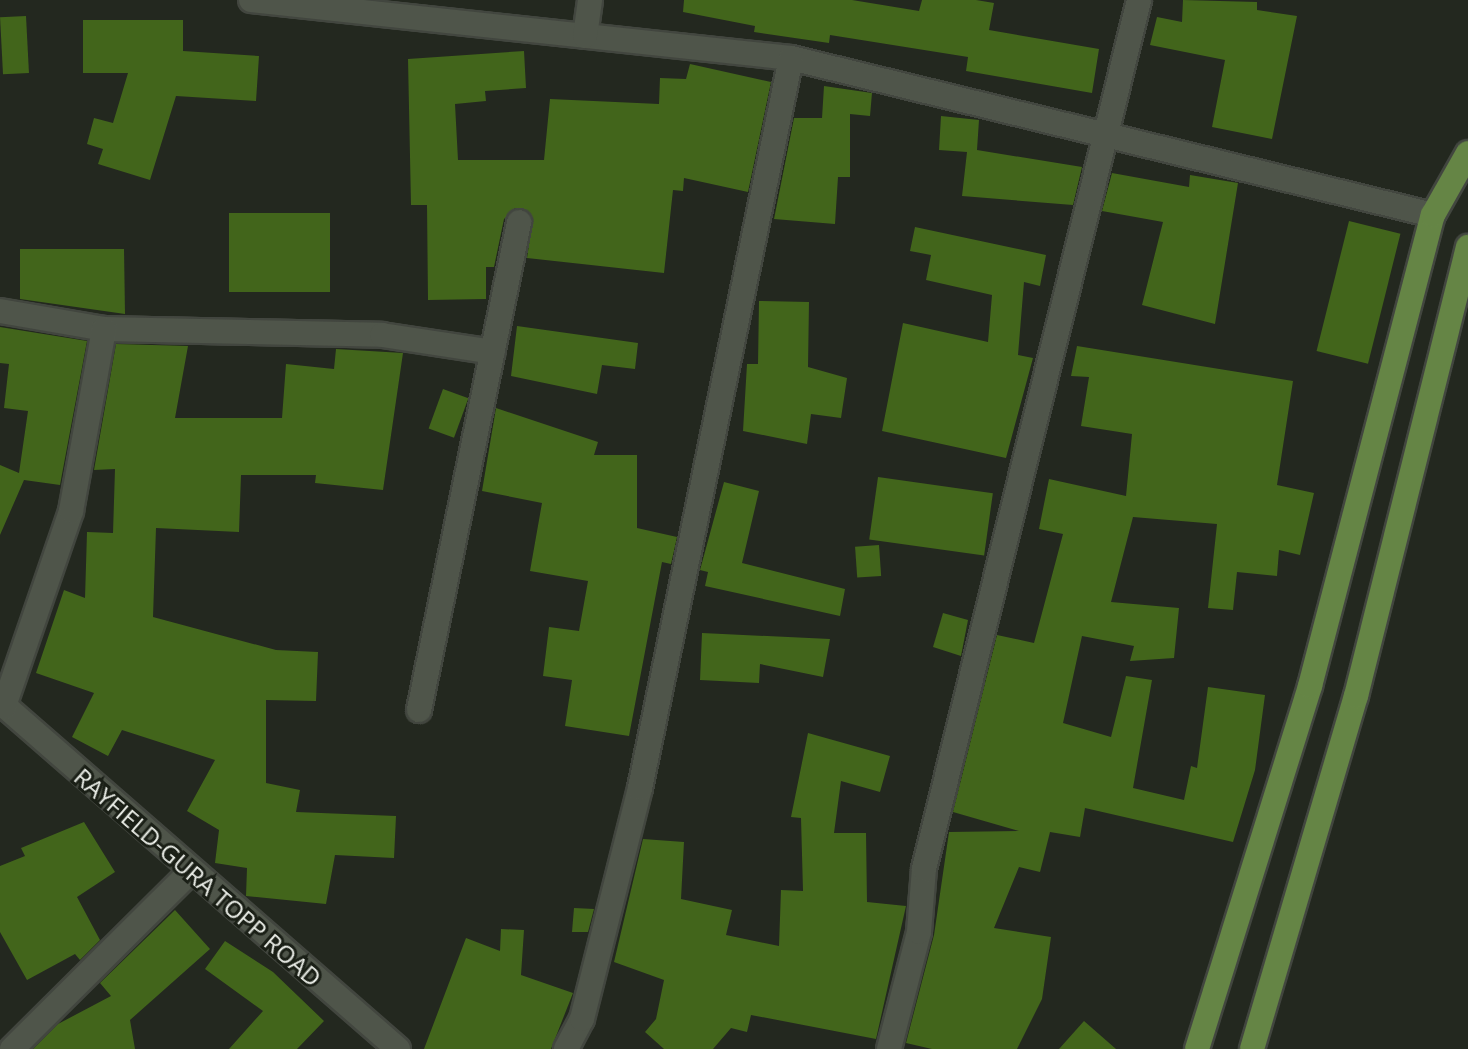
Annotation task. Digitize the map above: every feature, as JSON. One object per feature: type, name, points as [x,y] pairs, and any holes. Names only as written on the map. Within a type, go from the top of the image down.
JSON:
[{"type":"main road","points":[[1197,1049],[1310,686],[1433,215],[1468,153]]},
{"type":"main road","points":[[1252,1049],[1356,696],[1468,247]]},
{"type":"street","points":[[251,0],[791,58],[1039,122],[1103,129],[1433,215]]},
{"type":"street","points":[[585,36],[590,0]]},
{"type":"street","points":[[889,1049],[919,932],[928,854],[1103,129],[1139,0]]},
{"type":"street","points":[[566,1049],[582,1019],[640,788],[791,58]]},
{"type":"street","points":[[419,710],[519,222]]},
{"type":"street","points":[[0,311],[104,329],[382,335],[493,352]]},
{"type":"street","points":[[2,704],[71,511],[104,329]]},
{"type":"street","name":"RAYFIELD-GURA TOPP ROAD","points":[[2,704],[189,873],[398,1049]]},
{"type":"street","points":[[12,1049],[189,873]]},
{"type":"building","points":[[684,0],[852,0],[919,11],[922,0],[994,3],[989,30],[1099,49],[1092,93],[966,71],[968,57],[830,35],[829,43],[754,32],[755,26],[683,12]]},
{"type":"building","points":[[1183,0],[1257,2],[1257,10],[1297,16],[1272,139],[1212,127],[1225,60],[1150,45],[1157,17],[1182,22]]},
{"type":"building","points":[[26,16],[29,73],[3,74],[0,17]]},
{"type":"building","points":[[83,20],[183,20],[183,51],[259,56],[256,101],[176,96],[150,180],[98,164],[103,149],[87,144],[94,118],[113,123],[128,73],[83,73]]},
{"type":"building","points":[[524,51],[526,88],[485,91],[486,101],[455,104],[458,160],[544,160],[550,99],[659,104],[660,78],[686,79],[690,64],[771,82],[748,192],[684,178],[683,191],[673,190],[664,273],[527,258],[533,218],[515,208],[504,219],[494,267],[486,267],[486,299],[428,300],[427,205],[411,205],[408,59]]},
{"type":"building","points":[[824,86],[872,93],[870,116],[850,114],[850,177],[838,177],[835,224],[774,219],[794,118],[822,118]]},
{"type":"building","points":[[941,116],[979,120],[977,150],[1082,167],[1073,205],[962,196],[967,152],[939,150]]},
{"type":"building","points":[[1112,173],[1189,187],[1190,175],[1238,183],[1215,324],[1142,305],[1163,222],[1102,211]]},
{"type":"building","points":[[229,213],[330,213],[330,292],[229,292]]},
{"type":"building","points":[[1349,221],[1400,234],[1368,364],[1317,351]]},
{"type":"building","points":[[915,227],[1046,255],[1040,286],[1024,282],[1018,355],[1033,358],[1006,458],[882,431],[903,323],[988,342],[992,295],[926,280],[931,255],[910,251]]},
{"type":"building","points":[[20,249],[124,249],[125,314],[20,299]]},
{"type":"building","points":[[759,301],[809,302],[808,367],[847,378],[841,418],[811,414],[807,444],[743,431],[747,364],[758,364]]},
{"type":"building","points":[[517,326],[638,343],[635,369],[602,365],[597,394],[511,376]]},
{"type":"building","points":[[0,327],[87,341],[60,485],[24,480],[0,535],[0,465],[19,473],[28,411],[4,408],[9,364],[0,363]]},
{"type":"building","points":[[116,344],[188,346],[175,418],[282,418],[286,364],[334,369],[336,349],[403,353],[383,490],[315,483],[316,475],[241,475],[239,532],[156,528],[153,617],[276,650],[318,652],[316,701],[266,700],[266,783],[300,790],[296,812],[396,816],[394,858],[335,855],[326,904],[246,896],[247,868],[215,863],[219,830],[187,811],[215,760],[122,730],[108,756],[72,737],[94,693],[36,673],[64,590],[85,598],[87,532],[113,533],[115,469],[94,470]]},
{"type":"building","points":[[1077,346],[1293,381],[1277,485],[1314,493],[1300,555],[1279,550],[1277,576],[1237,572],[1233,610],[1208,608],[1217,524],[1133,517],[1111,602],[1179,608],[1174,658],[1130,661],[1134,646],[1082,636],[1063,723],[1111,737],[1126,676],[1152,680],[1133,788],[1184,800],[1191,766],[1197,768],[1208,687],[1265,695],[1255,770],[1233,842],[1085,808],[1080,837],[1050,832],[1040,872],[1019,867],[994,928],[1051,937],[1042,999],[1017,1049],[932,1049],[906,1043],[934,935],[949,832],[1019,831],[953,812],[997,635],[1034,643],[1063,534],[1039,529],[1049,479],[1126,496],[1132,434],[1081,426],[1089,377],[1071,376]]},
{"type":"building","points":[[443,389],[468,398],[454,438],[429,428]]},
{"type":"building","points":[[496,408],[598,442],[594,455],[637,455],[637,528],[677,537],[671,564],[662,562],[629,736],[565,726],[572,680],[543,676],[549,627],[579,631],[588,581],[530,571],[542,503],[482,491]]},
{"type":"building","points":[[878,477],[993,493],[984,556],[869,539]]},
{"type":"building","points":[[724,482],[759,491],[742,563],[845,589],[840,616],[705,586],[708,572],[700,570]]},
{"type":"building","points":[[879,545],[881,576],[857,578],[855,547]]},
{"type":"building","points":[[943,613],[968,620],[961,656],[933,647]]},
{"type":"building","points":[[702,633],[830,639],[823,677],[760,664],[759,683],[700,680]]},
{"type":"building","points":[[808,733],[890,756],[880,792],[841,781],[834,833],[866,833],[867,902],[906,906],[876,1039],[751,1015],[747,1032],[731,1028],[713,1049],[664,1049],[645,1032],[656,1019],[664,980],[614,962],[643,839],[684,842],[681,899],[732,910],[726,935],[779,946],[781,890],[803,891],[801,818],[791,817]]},
{"type":"building","points":[[84,822],[115,872],[77,897],[100,940],[80,960],[75,954],[27,980],[0,932],[0,866],[25,856],[21,848]]},
{"type":"building","points":[[574,908],[594,909],[588,932],[572,932]]},
{"type":"building","points":[[175,910],[210,949],[130,1020],[135,1049],[33,1049],[58,1024],[111,996],[100,983]]},
{"type":"building","points":[[501,929],[524,930],[521,975],[573,993],[551,1049],[424,1049],[466,938],[500,951]]},
{"type":"building","points":[[225,941],[273,972],[324,1021],[297,1049],[229,1049],[263,1011],[205,969]]},
{"type":"building","points":[[1084,1021],[1116,1049],[1059,1049]]}]
